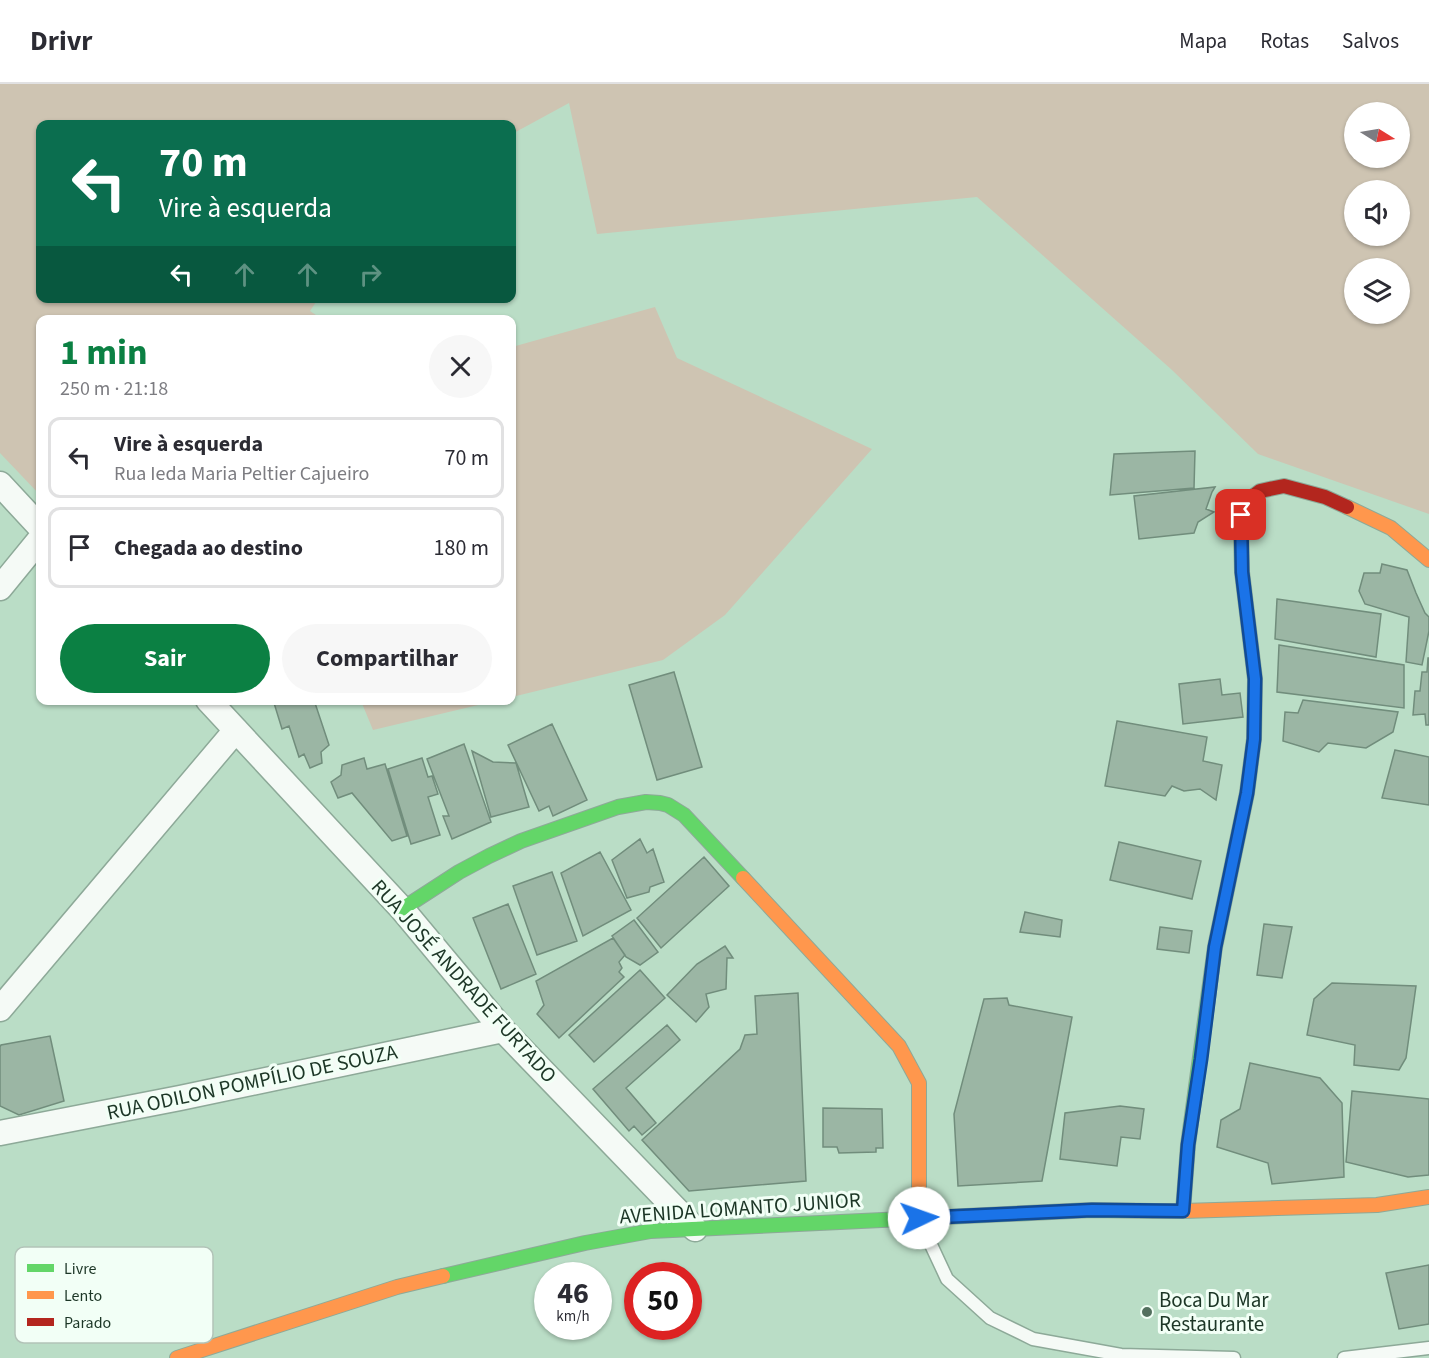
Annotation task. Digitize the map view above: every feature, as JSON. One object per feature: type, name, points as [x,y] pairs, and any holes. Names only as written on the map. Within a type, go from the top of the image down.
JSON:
[{"type":"street","points":[[0,484],[36,523]]},
{"type":"street","points":[[1183,1211],[1188,1145],[1215,947],[1247,793],[1254,739],[1255,679],[1242,572],[1241,515],[1247,501],[1260,491],[1284,486],[1325,497],[1391,528],[1429,560]]},
{"type":"street","points":[[0,588],[36,544]]},
{"type":"street","name":"RUA JOSÉ ANDRADE FURTADO","points":[[213,705],[402,909],[503,1030],[695,1229]]},
{"type":"street","points":[[0,1010],[236,730]]},
{"type":"street","points":[[402,909],[461,870],[520,842],[639,801],[658,802],[672,806],[692,824],[899,1046],[919,1083],[919,1218]]},
{"type":"street","name":"RUA ODILON POMPÍLIO DE SOUZA","points":[[0,1133],[180,1098],[503,1030]]},
{"type":"street","name":"AVENIDA LOMANTO JUNIOR","points":[[177,1358],[397,1287],[585,1243],[651,1231],[1092,1210],[1183,1211],[1377,1204],[1429,1197]]},
{"type":"lane","points":[[919,1218],[947,1280],[990,1318],[1033,1339],[1121,1355],[1234,1358]]},
{"type":"lane","points":[[1344,1358],[1429,1348]]},
{"type":"shaded area","points":[[0,84],[1429,84],[1429,514],[1258,454],[1172,370],[977,197],[597,234],[569,103],[516,132],[516,120],[36,120],[36,303],[315,303],[310,311],[316,315],[36,315],[36,491],[0,453]]},
{"type":"shaded area","points":[[655,307],[677,358],[872,449],[725,615],[663,660],[516,696],[516,346]]},
{"type":"shaded area","points":[[363,705],[478,705],[373,730]]},
{"type":"building","points":[[1195,451],[1194,488],[1110,495],[1114,454]]},
{"type":"building","points":[[1215,487],[1206,509],[1214,512],[1198,522],[1194,533],[1139,539],[1134,496]]},
{"type":"building","points":[[1382,564],[1407,570],[1425,613],[1429,617],[1429,631],[1422,665],[1406,662],[1409,617],[1365,604],[1359,591],[1364,573],[1380,573]]},
{"type":"building","points":[[1277,599],[1381,614],[1376,657],[1275,639]]},
{"type":"building","points":[[1279,645],[1404,665],[1404,708],[1277,692]]},
{"type":"building","points":[[1428,658],[1429,725],[1426,725],[1425,714],[1413,715],[1415,691],[1420,691],[1422,672],[1427,672]]},
{"type":"building","points":[[674,672],[702,767],[657,780],[629,685]]},
{"type":"building","points":[[1220,679],[1222,695],[1240,693],[1243,717],[1183,724],[1179,684]]},
{"type":"building","points":[[1303,700],[1398,712],[1393,732],[1366,748],[1328,743],[1319,752],[1283,741],[1285,712],[1298,713]]},
{"type":"building","points":[[275,705],[316,705],[329,745],[321,752],[322,763],[310,768],[304,754],[299,757],[289,726],[282,729]]},
{"type":"building","points":[[1117,721],[1207,737],[1203,761],[1222,765],[1216,800],[1200,789],[1184,791],[1172,786],[1165,796],[1105,786]]},
{"type":"building","points":[[552,724],[587,800],[553,816],[549,806],[539,811],[508,745]]},
{"type":"building","points":[[464,744],[491,822],[452,839],[443,816],[449,816],[427,759]]},
{"type":"building","points":[[1395,750],[1429,757],[1429,805],[1382,798]]},
{"type":"building","points":[[472,751],[493,762],[516,763],[529,807],[491,817]]},
{"type":"building","points":[[364,758],[367,769],[385,764],[407,836],[392,841],[352,793],[338,798],[331,782],[341,775],[342,765]]},
{"type":"building","points":[[422,758],[428,777],[432,776],[438,794],[428,797],[440,835],[411,844],[388,769]]},
{"type":"building","points":[[640,839],[647,853],[653,849],[664,882],[650,887],[649,892],[627,898],[612,860]]},
{"type":"building","points":[[1119,842],[1201,861],[1192,899],[1110,880]]},
{"type":"building","points":[[600,852],[631,910],[583,936],[561,873]]},
{"type":"building","points":[[704,857],[729,886],[661,948],[637,918]]},
{"type":"building","points":[[552,872],[577,941],[537,955],[513,886]]},
{"type":"building","points":[[508,904],[536,974],[501,989],[473,918]]},
{"type":"building","points":[[1025,912],[1062,920],[1060,937],[1020,932]]},
{"type":"building","points":[[634,920],[658,952],[640,965],[626,957],[612,936]]},
{"type":"building","points":[[1264,924],[1292,927],[1282,978],[1257,975]]},
{"type":"building","points":[[1160,927],[1192,931],[1189,953],[1157,949]]},
{"type":"building","points":[[613,938],[625,955],[619,962],[622,968],[619,972],[624,977],[559,1038],[537,1014],[544,1005],[536,981]]},
{"type":"building","points":[[725,946],[733,958],[727,958],[726,989],[706,994],[709,1007],[696,1022],[667,995],[697,964]]},
{"type":"building","points":[[640,970],[665,998],[594,1062],[569,1035]]},
{"type":"building","points":[[1332,983],[1416,986],[1406,1058],[1399,1070],[1354,1065],[1355,1045],[1307,1035],[1314,999]]},
{"type":"building","points":[[798,993],[806,1181],[689,1191],[642,1140],[740,1049],[745,1035],[757,1034],[755,996]]},
{"type":"building","points":[[1007,998],[1009,1005],[1072,1017],[1042,1181],[958,1186],[954,1114],[984,999]]},
{"type":"building","points":[[667,1025],[680,1040],[626,1088],[656,1123],[642,1135],[634,1126],[629,1131],[593,1089]]},
{"type":"building","points":[[50,1036],[64,1101],[19,1115],[0,1106],[1,1045]]},
{"type":"building","points":[[1250,1063],[1320,1078],[1342,1103],[1344,1177],[1272,1184],[1268,1163],[1217,1147],[1221,1120],[1240,1109]]},
{"type":"building","points":[[1352,1091],[1429,1099],[1429,1175],[1408,1177],[1346,1162]]},
{"type":"building","points":[[1120,1106],[1144,1109],[1140,1139],[1121,1137],[1117,1166],[1060,1159],[1065,1113]]},
{"type":"building","points":[[823,1108],[882,1109],[883,1148],[876,1148],[876,1152],[839,1153],[837,1147],[823,1147]]},
{"type":"building","points":[[1429,1265],[1429,1324],[1399,1329],[1386,1273]]},
{"type":"traffic: fast","points":[[1183,1211],[1188,1145],[1215,947],[1247,793],[1254,739],[1255,679],[1242,572],[1241,530]]},
{"type":"traffic: fast","points":[[402,909],[459,872],[521,841],[618,807],[646,802],[668,805],[684,815],[743,878]]},
{"type":"traffic: fast","points":[[443,1276],[585,1243],[651,1231],[1092,1210],[1154,1211]]},
{"type":"traffic: slow","points":[[1347,507],[1391,528],[1429,560]]},
{"type":"traffic: slow","points":[[743,878],[899,1046],[919,1083],[919,1218]]},
{"type":"traffic: slow","points":[[1154,1211],[1377,1205],[1429,1197]]},
{"type":"traffic: slow","points":[[177,1358],[397,1287],[443,1276]]},
{"type":"traffic: jam","points":[[1241,530],[1241,515],[1247,501],[1260,491],[1284,486],[1325,497],[1347,507]]},
{"type":"place","name":"Boca Du Mar Restaurante","points":[[1147,1312]]},
{"type":"route","points":[[919,1218],[1092,1210],[1183,1211],[1188,1145],[1215,947],[1247,793],[1254,739],[1255,679],[1242,572],[1241,515]]}]
